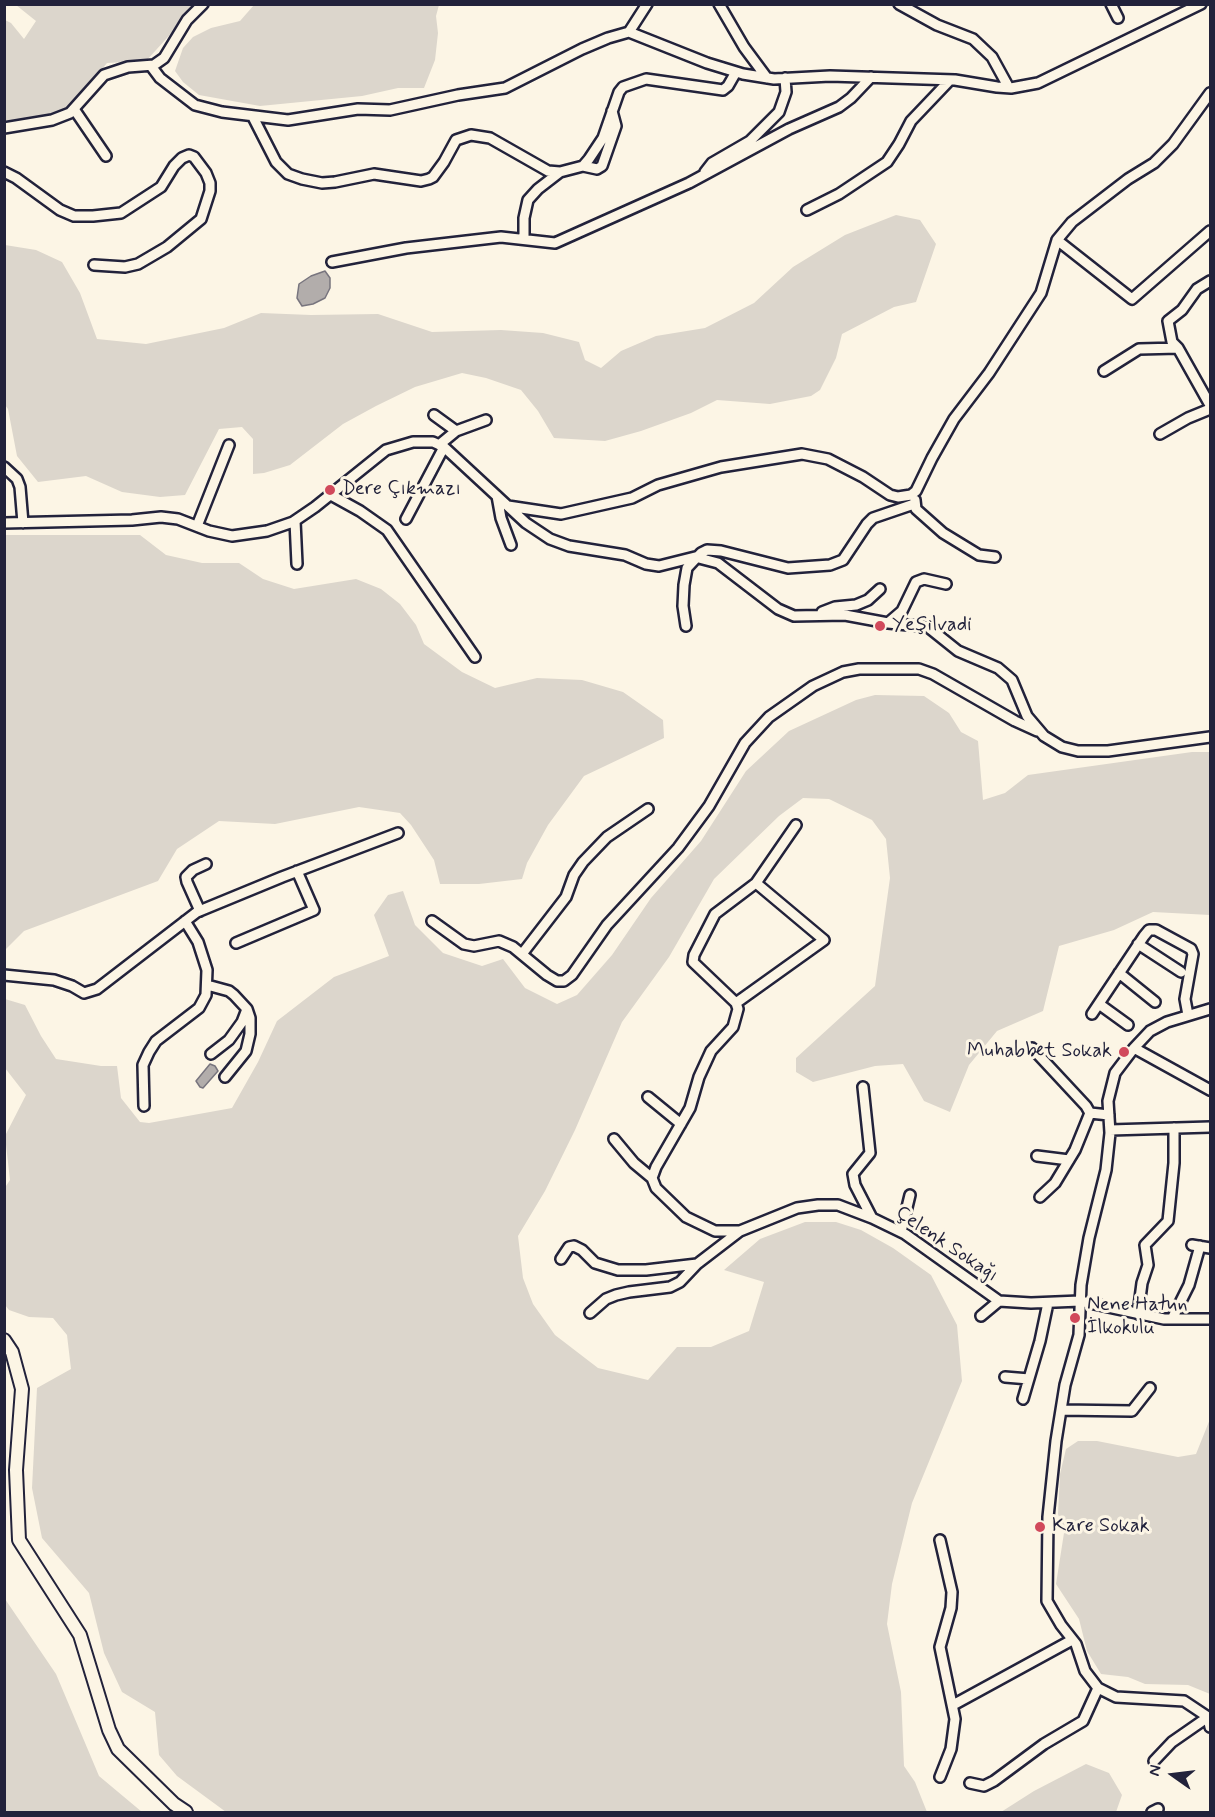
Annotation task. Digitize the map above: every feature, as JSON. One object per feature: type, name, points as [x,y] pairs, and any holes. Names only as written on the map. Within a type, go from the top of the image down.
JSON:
[{"type":"main road","points":[[4,1340],[12,1352],[22,1389],[16,1470],[19,1540],[80,1635],[109,1730],[118,1749],[174,1804],[186,1812]]},
{"type":"street","points":[[4,121],[9,127],[52,120],[70,113],[104,75],[128,67],[151,66],[164,58],[187,20],[203,4]]},
{"type":"street","points":[[629,32],[646,4]]},
{"type":"street","points":[[719,4],[744,46],[767,78]]},
{"type":"street","points":[[899,4],[937,26],[973,39],[992,57],[1009,88]]},
{"type":"street","points":[[1111,4],[1118,18]]},
{"type":"street","points":[[151,66],[160,78],[195,105],[254,117],[288,120],[358,109],[390,110],[458,95],[505,88],[582,49],[629,32],[707,63],[767,78],[830,76],[950,80],[1009,88],[1038,83],[1201,4]]},
{"type":"street","points":[[583,166],[603,138],[623,87],[645,79],[665,80],[718,90],[728,86],[736,72]]},
{"type":"street","points":[[332,262],[416,247],[501,237],[555,243],[702,176],[789,129],[839,106],[851,98],[871,77]]},
{"type":"street","points":[[702,176],[712,163],[750,141],[779,112],[786,92],[784,78]]},
{"type":"street","points":[[807,210],[839,195],[887,162],[911,121],[950,80]]},
{"type":"street","points":[[995,556],[979,555],[943,533],[916,509],[914,504],[916,491],[954,419],[989,373],[1041,293],[1058,240],[1072,222],[1154,163],[1173,144],[1210,93]]},
{"type":"street","points":[[74,109],[106,156]]},
{"type":"street","points":[[254,117],[276,162],[288,174],[322,183],[374,174],[421,181],[429,179],[444,162],[456,140],[471,135],[490,138],[548,171],[560,172],[583,166],[597,169],[602,166],[616,126],[612,111]]},
{"type":"street","points":[[4,172],[60,210],[74,216],[93,216],[121,213],[161,187],[182,158],[189,155],[194,157],[206,173],[210,183],[210,191],[201,219],[167,247],[138,264],[125,267],[94,265]]},
{"type":"street","points":[[524,238],[524,219],[528,200],[560,172]]},
{"type":"street","points":[[1058,240],[1132,299],[1210,231]]},
{"type":"street","points":[[1161,434],[1210,407],[1178,348],[1172,342],[1168,321],[1182,310],[1197,289],[1210,281]]},
{"type":"street","points":[[1104,371],[1139,349],[1178,348]]},
{"type":"street","points":[[434,415],[456,431]]},
{"type":"street","points":[[406,519],[442,446],[456,431],[486,420]]},
{"type":"street","points":[[4,523],[161,517],[178,519],[232,536],[267,531],[295,521],[386,450],[413,442],[433,442],[442,446],[526,523],[550,539],[569,546],[626,555],[646,564],[659,566],[695,557],[707,550],[721,550],[788,568],[830,565],[843,560],[873,518],[914,504]]},
{"type":"street","points":[[197,526],[229,445]]},
{"type":"street","points":[[508,506],[561,514],[632,498],[658,485],[721,467],[802,454],[828,459],[863,477],[890,495],[898,497],[911,495],[916,491]]},
{"type":"street","points":[[4,467],[17,479],[23,523]]},
{"type":"street","points":[[330,495],[360,511],[387,530],[475,657]]},
{"type":"street","points":[[497,496],[501,518],[511,545]]},
{"type":"street","points":[[295,521],[297,564]]},
{"type":"street","points":[[695,557],[718,563],[778,609],[794,616],[845,615],[928,627],[958,651],[998,668],[1012,680],[1027,716],[1042,733]]},
{"type":"street","points":[[686,626],[683,606],[684,585],[687,568],[695,557]]},
{"type":"street","points":[[888,623],[902,611],[916,582],[924,579],[946,584]]},
{"type":"street","points":[[811,616],[835,607],[856,605],[868,600],[880,589]]},
{"type":"street","points":[[432,921],[464,944],[474,946],[499,942],[513,947],[557,981],[564,981],[572,975],[607,925],[684,840],[709,806],[745,743],[769,717],[813,686],[843,672],[859,669],[919,669],[933,674],[1015,721],[1042,733],[1062,747],[1078,751],[1108,751],[1210,737]]},
{"type":"street","points":[[522,954],[566,897],[574,875],[583,862],[607,837],[648,808]]},
{"type":"street","points":[[652,1178],[690,1108],[699,1077],[711,1051],[733,1027],[738,1009],[736,1003],[693,962],[694,955],[715,914],[756,883],[796,825]]},
{"type":"street","points":[[4,975],[54,980],[84,993],[97,989],[200,911],[398,833]]},
{"type":"street","points":[[200,911],[186,878],[193,870],[206,864]]},
{"type":"street","points":[[236,943],[314,910],[297,871]]},
{"type":"street","points":[[736,1003],[824,940],[756,883]]},
{"type":"street","points":[[144,1107],[143,1065],[148,1052],[156,1041],[188,1019],[199,1008],[206,995],[207,970],[198,942],[185,921]]},
{"type":"street","points":[[1092,1014],[1138,944],[1149,930],[1156,930],[1191,949],[1185,999],[1188,1015]]},
{"type":"street","points":[[1138,944],[1181,972]]},
{"type":"street","points":[[1119,973],[1155,1002]]},
{"type":"street","points":[[207,985],[229,991],[247,1009],[250,1018],[250,1034],[246,1051],[225,1077]]},
{"type":"street","points":[[1099,1004],[1128,1025]]},
{"type":"street","points":[[211,1054],[229,1040],[242,1022],[247,1009]]},
{"type":"street","points":[[1154,1761],[1172,1742],[1209,1722],[1184,1701],[1116,1697],[1098,1688],[1085,1671],[1076,1644],[1047,1601],[1048,1517],[1065,1384],[1078,1335],[1081,1285],[1089,1238],[1106,1170],[1110,1130],[1108,1101],[1115,1073],[1150,1031],[1167,1022],[1210,1009]]},
{"type":"street","points":[[1032,1048],[1090,1113]]},
{"type":"street","points":[[1134,1048],[1210,1090]]},
{"type":"street","points":[[862,1087],[870,1153],[853,1174],[855,1185],[872,1218]]},
{"type":"street","points":[[648,1096],[681,1124]]},
{"type":"street","points":[[1090,1113],[1109,1115]]},
{"type":"street","points":[[1040,1197],[1055,1184],[1075,1150],[1090,1113]]},
{"type":"street","points":[[1110,1130],[1210,1127]]},
{"type":"street","points":[[1138,1314],[1142,1283],[1148,1265],[1144,1245],[1168,1221],[1174,1163],[1174,1128]]},
{"type":"street","name":"Çelenk Sokağı","points":[[614,1139],[652,1178],[656,1188],[686,1217],[715,1231],[740,1231]]},
{"type":"street","points":[[1037,1156],[1069,1160]]},
{"type":"street","points":[[901,1232],[910,1196]]},
{"type":"street","name":"Çelenk Sokağı","points":[[590,1313],[606,1299],[616,1295],[670,1287],[680,1282],[697,1264],[740,1231],[797,1208],[838,1205],[901,1232],[999,1301],[1048,1303],[1080,1301],[1172,1319],[1210,1319]]},
{"type":"street","points":[[561,1258],[569,1247],[574,1246],[582,1250],[595,1263],[618,1270],[646,1270],[697,1264]]},
{"type":"street","points":[[1172,1319],[1189,1286],[1196,1246],[1210,1248]]},
{"type":"street","points":[[981,1316],[999,1301]]},
{"type":"street","points":[[1023,1399],[1040,1341],[1048,1303]]},
{"type":"street","points":[[1005,1377],[1029,1379]]},
{"type":"street","points":[[1061,1410],[1132,1411],[1150,1388]]},
{"type":"street","points":[[940,1540],[952,1592],[951,1608],[940,1647],[955,1719],[951,1749],[940,1777]]},
{"type":"street","points":[[953,1705],[1072,1640]]},
{"type":"street","points":[[970,1783],[984,1785],[994,1781],[1044,1744],[1083,1720],[1098,1688]]},
{"type":"shaded area","points":[[16,5],[197,5],[146,61],[107,63],[66,112],[5,124],[5,20],[11,23],[24,39],[36,21]]},
{"type":"shaded area","points":[[254,5],[439,5],[436,16],[438,33],[435,60],[424,88],[398,88],[362,96],[260,106],[199,95],[183,82],[175,71],[183,48],[193,37],[211,28],[240,21]]},
{"type":"shaded area","points":[[896,215],[920,220],[936,244],[916,302],[894,307],[842,334],[836,358],[820,390],[811,396],[770,404],[717,400],[691,413],[605,441],[554,438],[538,411],[521,390],[486,378],[462,373],[415,387],[376,406],[343,424],[290,465],[264,473],[253,474],[253,439],[242,427],[219,429],[185,495],[160,497],[122,492],[86,476],[38,482],[17,456],[8,409],[5,405],[5,245],[36,250],[62,262],[80,293],[97,339],[146,344],[224,328],[261,313],[378,314],[432,332],[501,330],[543,333],[579,342],[585,360],[601,368],[621,351],[656,336],[705,328],[754,303],[793,267],[845,235]]},
{"type":"shaded area","points":[[325,271],[330,278],[330,288],[325,298],[302,306],[297,298],[299,284]]},
{"type":"shaded area","points":[[5,535],[140,535],[166,555],[202,563],[239,563],[263,579],[294,589],[356,579],[381,589],[400,604],[416,625],[424,644],[462,672],[495,688],[537,678],[582,680],[623,692],[663,720],[664,738],[584,776],[548,825],[527,863],[522,879],[479,884],[440,884],[434,860],[411,825],[400,813],[359,807],[275,824],[219,821],[177,849],[158,881],[24,931],[5,950]]},
{"type":"shaded area","points":[[875,695],[924,696],[949,713],[961,732],[978,741],[983,800],[1005,793],[1028,775],[1192,752],[1210,752],[1210,915],[1153,912],[1114,930],[1059,946],[1043,1011],[997,1031],[969,1065],[950,1112],[924,1101],[903,1064],[875,1066],[813,1082],[796,1072],[796,1058],[875,986],[890,878],[886,839],[872,820],[829,799],[803,798],[779,816],[714,879],[669,957],[622,1022],[575,1130],[545,1191],[518,1236],[523,1278],[533,1304],[555,1335],[598,1368],[648,1380],[677,1347],[711,1347],[749,1331],[764,1282],[724,1270],[760,1239],[805,1222],[836,1222],[861,1230],[893,1248],[931,1275],[957,1325],[962,1381],[912,1503],[892,1584],[887,1624],[901,1692],[904,1766],[915,1782],[927,1812],[226,1812],[177,1776],[159,1755],[155,1712],[122,1692],[104,1653],[89,1593],[42,1538],[32,1488],[37,1388],[71,1369],[67,1335],[53,1318],[29,1317],[9,1310],[5,1305],[4,1189],[10,1180],[5,1136],[26,1095],[5,1068],[5,999],[25,1005],[56,1059],[101,1066],[117,1066],[121,1098],[140,1122],[149,1123],[232,1108],[258,1062],[277,1021],[334,977],[389,956],[374,915],[388,895],[403,891],[415,925],[443,953],[482,966],[503,959],[525,988],[557,1004],[577,995],[612,955],[651,898],[701,841],[746,771],[789,731],[856,700]]},
{"type":"shaded area","points":[[210,1064],[218,1071],[203,1088],[200,1087],[196,1081]]},
{"type":"shaded area","points":[[1210,1419],[1210,1694],[1188,1685],[1145,1684],[1128,1677],[1101,1674],[1087,1651],[1079,1619],[1056,1584],[1064,1533],[1058,1514],[1060,1474],[1066,1449],[1078,1441],[1097,1441],[1178,1457],[1196,1454]]},
{"type":"shaded area","points":[[5,1599],[56,1674],[99,1776],[142,1812],[5,1812]]},
{"type":"shaded area","points":[[1086,1764],[1109,1773],[1122,1795],[1116,1812],[1001,1812],[1034,1791]]},
{"type":"place","name":"Dere Çıkmazı","points":[[330,490]]},
{"type":"place","name":"Yeşilvadi","points":[[880,626]]},
{"type":"place","name":"Muhabbet Sokak","points":[[1124,1052]]},
{"type":"place","name":"Nene Hatun İlkokulu","points":[[1075,1318]]},
{"type":"place","name":"Kare Sokak","points":[[1040,1527]]}]
